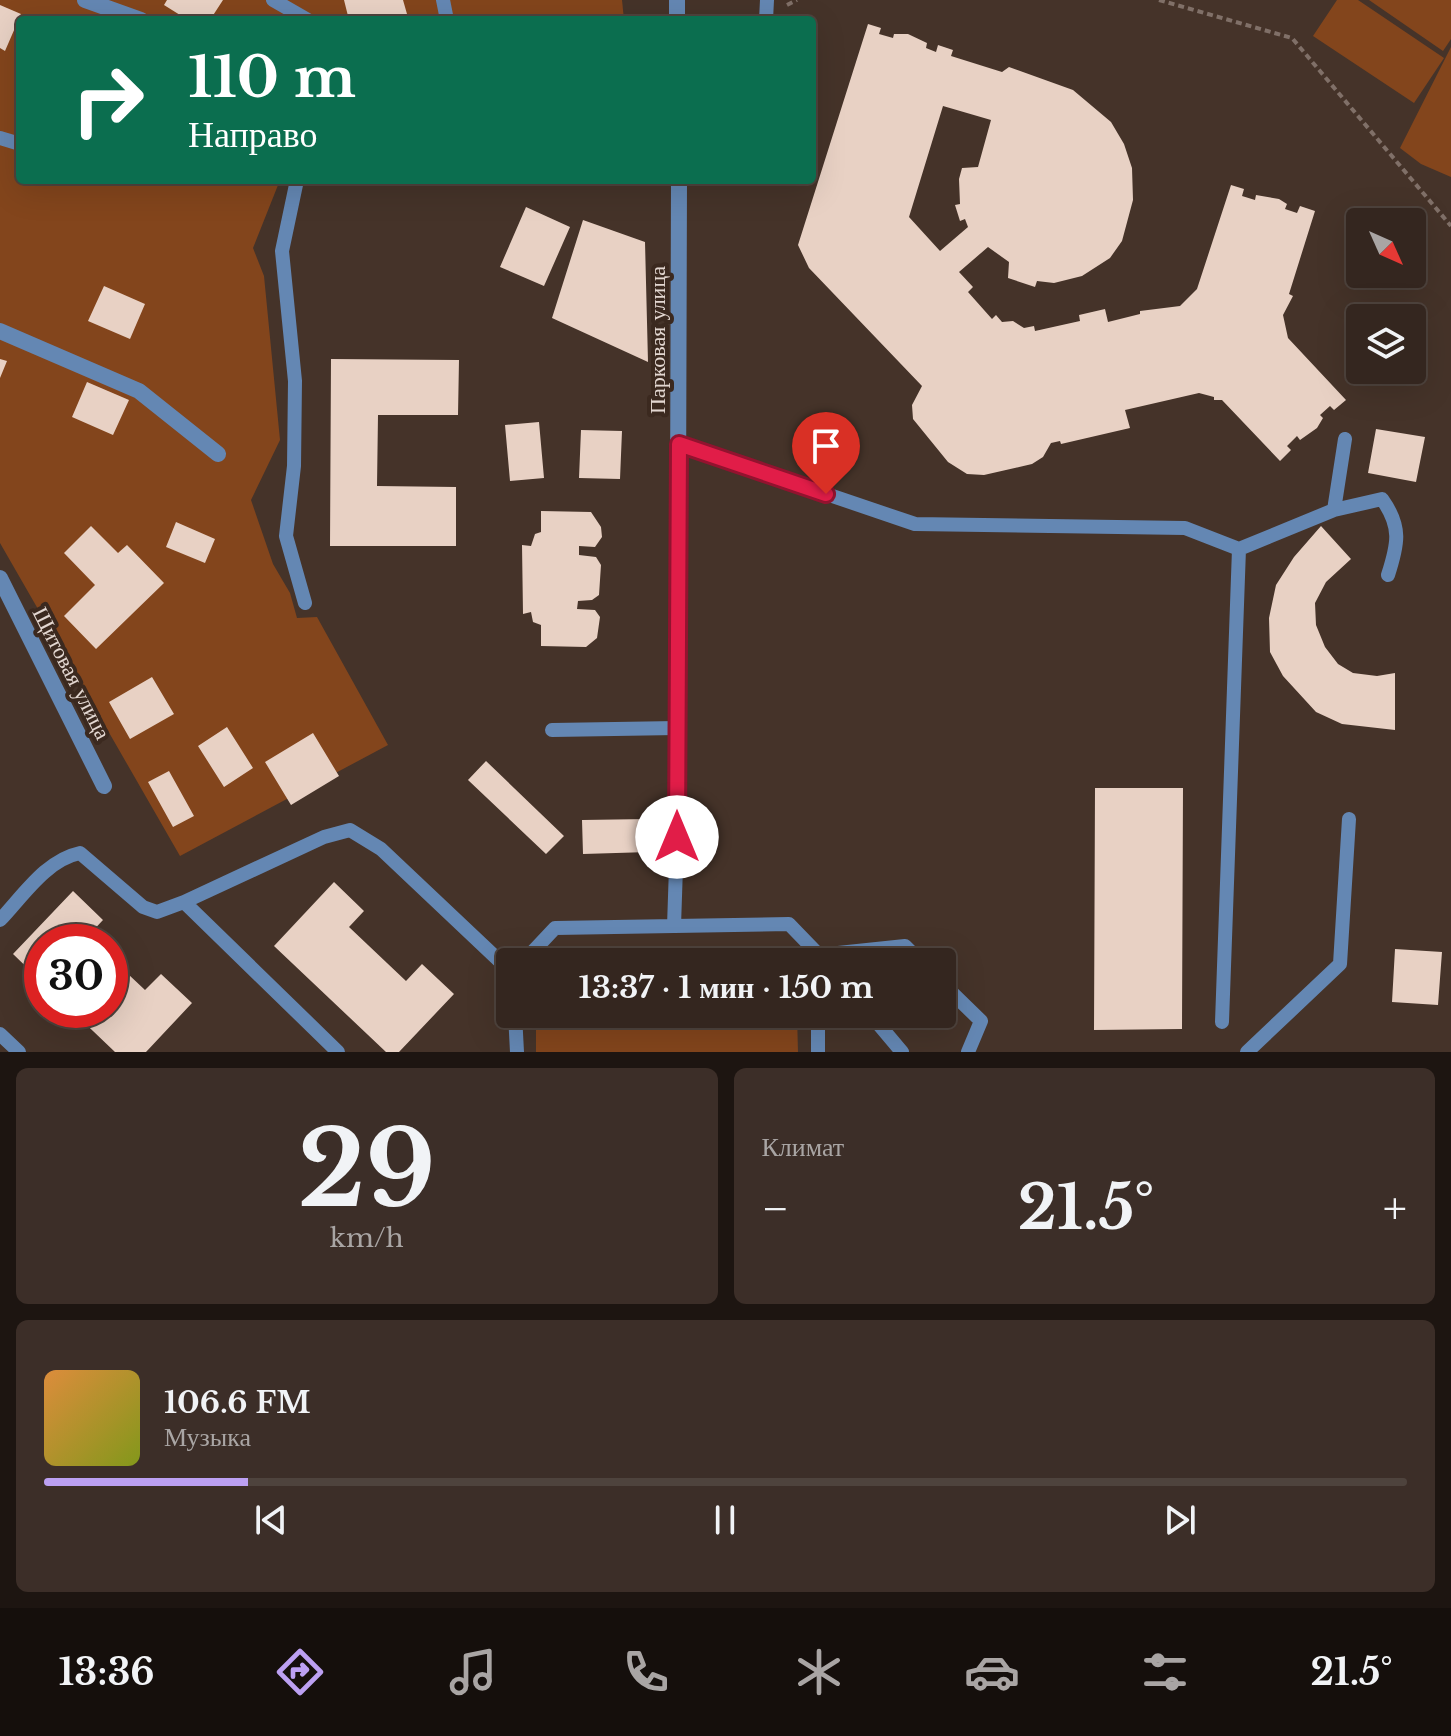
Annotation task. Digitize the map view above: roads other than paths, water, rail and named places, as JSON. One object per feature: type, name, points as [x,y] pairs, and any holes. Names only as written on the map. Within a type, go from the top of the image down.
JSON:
[{"type":"street","points":[[85,0],[130,16]]},
{"type":"street","name":"Парковая улица","points":[[677,837],[679,184]]},
{"type":"street","points":[[0,331],[139,391],[218,454]]},
{"type":"street","name":"Щитовая улица","points":[[0,578],[104,786]]},
{"type":"lane","points":[[273,0],[301,16]]},
{"type":"lane","points":[[296,184],[282,251],[295,381],[294,466],[286,536],[305,603]]},
{"type":"lane","points":[[1334,510],[1345,439]]},
{"type":"lane","points":[[679,444],[915,524],[1185,528],[1239,549],[1334,510],[1382,499],[1396,519],[1395,551],[1388,575]]},
{"type":"lane","points":[[1222,1022],[1239,549]]},
{"type":"lane","points":[[552,730],[677,728]]},
{"type":"lane","points":[[1247,1052],[1340,964],[1349,819]]},
{"type":"lane","points":[[0,920],[49,867],[66,856],[80,853],[143,907],[157,912],[324,837],[350,830],[381,849],[496,958]]},
{"type":"lane","points":[[674,926],[677,837]]},
{"type":"lane","points":[[184,902],[338,1052]]},
{"type":"lane","points":[[536,948],[555,928],[789,924],[810,948]]},
{"type":"lane","points":[[956,997],[981,1021],[968,1052]]},
{"type":"lane","points":[[516,1028],[517,1052]]},
{"type":"lane","points":[[818,1028],[818,1052]]},
{"type":"lane","points":[[882,1028],[902,1052]]},
{"type":"lane","points":[[0,1034],[19,1052]]}]
